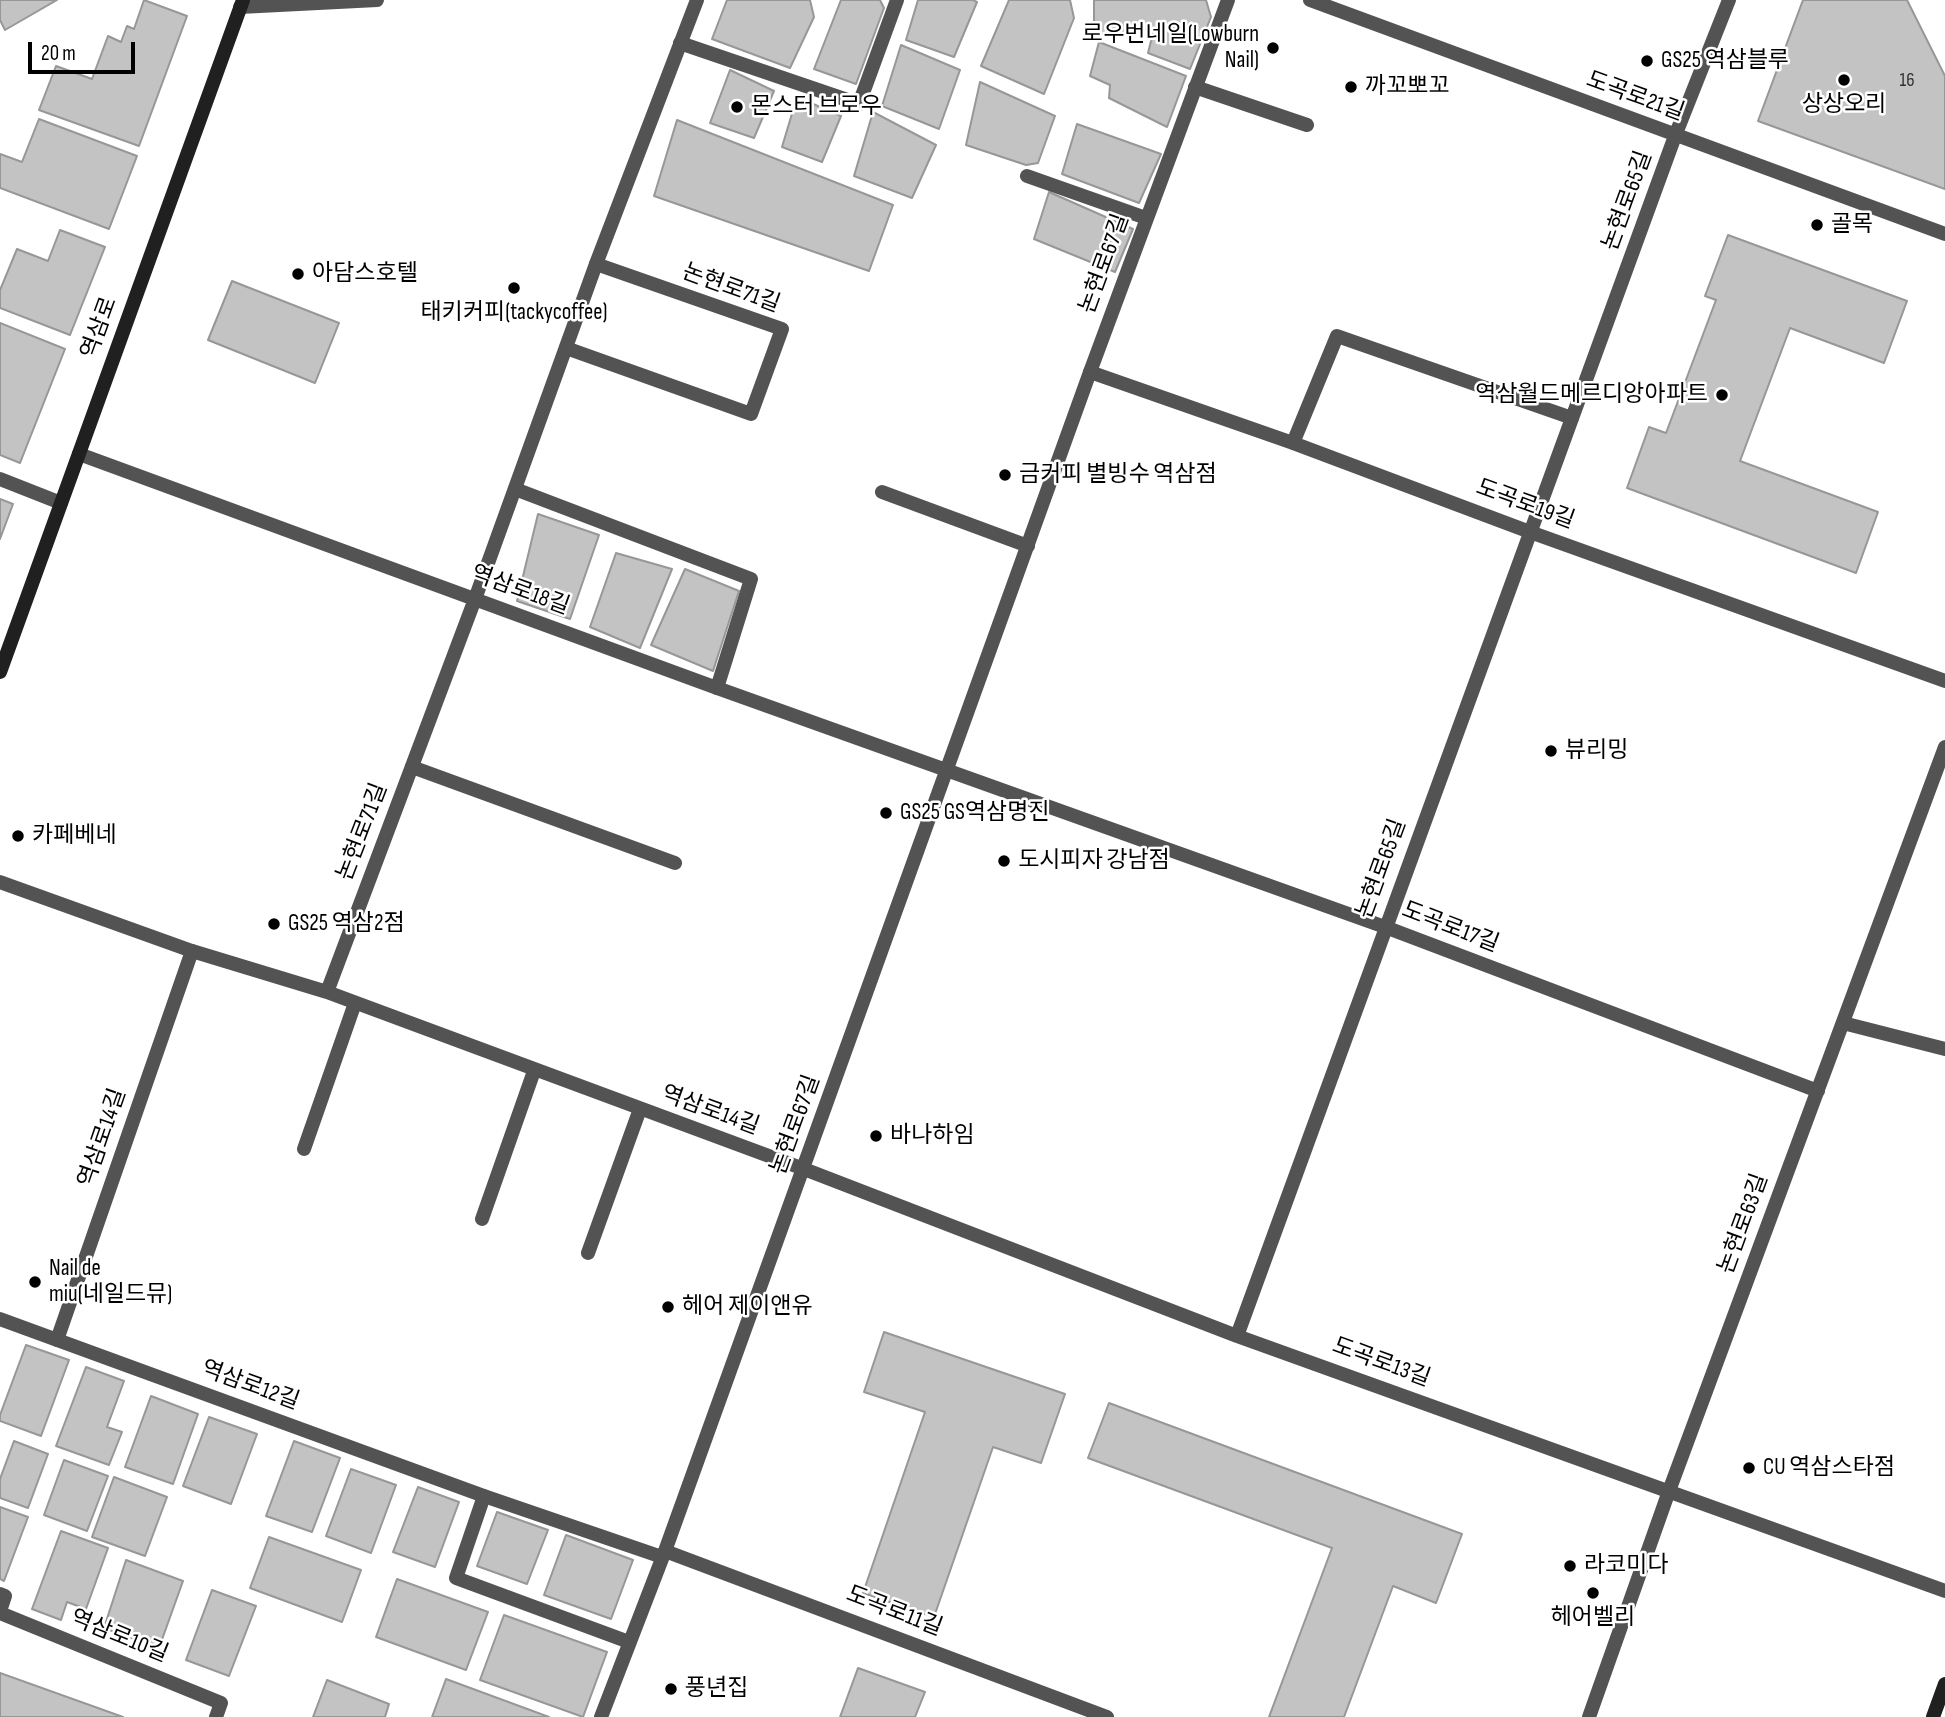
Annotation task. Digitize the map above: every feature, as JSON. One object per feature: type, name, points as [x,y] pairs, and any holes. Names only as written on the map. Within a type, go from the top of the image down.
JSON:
[{"type":"main road","name":"역삼로","points":[[0,672],[242,3]]},
{"type":"main road","points":[[1933,1717],[1945,1684]]},
{"type":"street","points":[[242,3],[377,0]]},
{"type":"street","name":"논현로71길","points":[[327,992],[475,599],[596,264],[697,0]]},
{"type":"street","points":[[680,43],[859,104],[897,0]]},
{"type":"street","name":"논현로67길","points":[[601,1717],[664,1554],[1090,372],[1228,0]]},
{"type":"street","name":"도곡로21길","points":[[1310,0],[1945,234]]},
{"type":"street","name":"논현로65길","points":[[1237,1336],[1675,136],[1729,0]]},
{"type":"street","points":[[1195,87],[1307,125]]},
{"type":"street","points":[[1027,176],[1146,218]]},
{"type":"street","name":"논현로71길","points":[[566,348],[751,414],[782,329],[596,264]]},
{"type":"street","points":[[1293,443],[1337,336],[1572,418]]},
{"type":"street","name":"도곡로19길","points":[[1090,372],[1293,443],[1530,532],[1945,681]]},
{"type":"street","name":"역삼로18길","points":[[79,454],[946,769]]},
{"type":"street","points":[[0,479],[61,503]]},
{"type":"street","points":[[515,489],[751,579],[717,688]]},
{"type":"street","points":[[881,492],[1028,546]]},
{"type":"street","name":"논현로63길","points":[[1589,1717],[1669,1491],[1945,747]]},
{"type":"street","name":"논현로71길","points":[[412,767],[675,863]]},
{"type":"street","name":"도곡로17길","points":[[946,769],[1385,928],[1818,1091]]},
{"type":"street","name":"역삼로14길","points":[[0,882],[192,951],[327,992],[804,1169]]},
{"type":"street","name":"역삼로14길","points":[[57,1340],[192,951]]},
{"type":"street","points":[[303,1149],[355,1003]]},
{"type":"street","points":[[1843,1023],[1945,1049]]},
{"type":"street","points":[[482,1219],[534,1071]]},
{"type":"street","name":"역삼로14길","points":[[588,1253],[640,1109]]},
{"type":"street","name":"도곡로13길","points":[[804,1169],[1237,1336],[1945,1591]]},
{"type":"street","name":"역삼로12길","points":[[0,1319],[484,1496],[664,1554]]},
{"type":"street","points":[[484,1496],[456,1578],[629,1643]]},
{"type":"street","name":"도곡로11길","points":[[664,1554],[1107,1717]]},
{"type":"street","name":"역삼로10길","points":[[0,1594],[5,1596],[0,1612],[219,1710]]},
{"type":"building","points":[[0,0],[57,0],[5,30],[0,20]]},
{"type":"building","points":[[144,0],[187,16],[139,146],[39,110],[56,66],[92,79],[108,36],[121,42],[127,26],[134,29]]},
{"type":"building","points":[[727,0],[810,0],[814,17],[790,68],[712,39]]},
{"type":"building","points":[[841,0],[880,0],[884,8],[856,84],[814,69]]},
{"type":"building","points":[[918,0],[977,2],[954,57],[906,40]]},
{"type":"building","points":[[1009,0],[1070,0],[1074,18],[1044,94],[981,66]]},
{"type":"building","points":[[1094,0],[1206,0],[1211,17],[1190,69],[1148,53],[1154,29],[1094,35]]},
{"type":"building","points":[[1803,0],[1907,0],[1945,76],[1945,189],[1758,121]]},
{"type":"building","points":[[1099,42],[1186,76],[1167,127],[1109,98],[1110,85],[1090,76]]},
{"type":"building","points":[[901,45],[960,70],[939,129],[882,106]]},
{"type":"building","points":[[730,70],[774,91],[754,138],[710,123]]},
{"type":"building","points":[[980,82],[1055,116],[1038,163],[1026,165],[966,145]]},
{"type":"building","points":[[797,97],[841,116],[822,162],[782,147]]},
{"type":"building","points":[[873,112],[936,145],[912,198],[854,176]]},
{"type":"building","points":[[39,119],[137,156],[109,229],[0,188],[0,154],[22,162]]},
{"type":"building","points":[[677,120],[893,205],[869,271],[654,196]]},
{"type":"building","points":[[1077,124],[1161,154],[1139,203],[1062,174]]},
{"type":"building","points":[[1049,192],[1133,229],[1115,272],[1034,239]]},
{"type":"building","points":[[60,230],[105,247],[70,335],[0,308],[0,290],[17,249],[48,261]]},
{"type":"building","name":"역삼월드메르디앙아파트","points":[[1728,235],[1907,301],[1884,363],[1790,328],[1740,461],[1878,512],[1856,573],[1627,488],[1649,427],[1666,433],[1716,300],[1705,296]]},
{"type":"building","points":[[232,281],[339,323],[315,383],[208,340]]},
{"type":"building","points":[[0,323],[65,349],[20,463],[0,455]]},
{"type":"building","points":[[0,499],[13,504],[0,539]]},
{"type":"building","points":[[538,514],[599,535],[570,619],[517,601]]},
{"type":"building","points":[[616,553],[672,569],[640,648],[590,627]]},
{"type":"building","points":[[685,569],[739,591],[713,671],[651,645]]},
{"type":"building","points":[[884,1332],[1065,1394],[1041,1463],[993,1447],[934,1617],[863,1593],[925,1412],[864,1392]]},
{"type":"building","points":[[26,1345],[69,1360],[41,1436],[0,1421]]},
{"type":"building","points":[[86,1367],[124,1381],[107,1427],[122,1432],[109,1465],[56,1446]]},
{"type":"building","points":[[151,1396],[198,1414],[173,1484],[125,1467]]},
{"type":"building","points":[[1109,1403],[1462,1534],[1436,1603],[1393,1586],[1344,1717],[1269,1717],[1332,1548],[1088,1458]]},
{"type":"building","points":[[209,1417],[257,1434],[231,1504],[183,1486]]},
{"type":"building","points":[[14,1441],[48,1454],[28,1508],[0,1498],[0,1479]]},
{"type":"building","points":[[294,1441],[340,1458],[312,1532],[266,1516]]},
{"type":"building","points":[[64,1460],[108,1476],[87,1531],[44,1515]]},
{"type":"building","points":[[351,1469],[396,1485],[371,1553],[326,1536]]},
{"type":"building","points":[[114,1477],[167,1497],[145,1556],[92,1537]]},
{"type":"building","points":[[418,1487],[459,1502],[435,1567],[393,1552]]},
{"type":"building","points":[[0,1507],[28,1517],[4,1581],[0,1579]]},
{"type":"building","points":[[497,1512],[548,1530],[527,1584],[477,1566]]},
{"type":"building","points":[[61,1531],[108,1548],[86,1609],[67,1602],[61,1620],[32,1609]]},
{"type":"building","points":[[566,1535],[633,1560],[611,1619],[544,1595]]},
{"type":"building","points":[[269,1537],[361,1570],[342,1622],[250,1588]]},
{"type":"building","points":[[126,1560],[183,1581],[159,1648],[104,1628]]},
{"type":"building","points":[[397,1579],[488,1612],[466,1670],[376,1637]]},
{"type":"building","points":[[212,1590],[256,1606],[229,1676],[186,1660]]},
{"type":"building","points":[[504,1615],[607,1652],[583,1717],[480,1680]]},
{"type":"building","points":[[858,1668],[925,1692],[915,1717],[840,1717]]},
{"type":"building","points":[[0,1673],[123,1717],[0,1717]]},
{"type":"building","points":[[446,1679],[549,1717],[432,1717]]},
{"type":"building","points":[[327,1680],[389,1704],[385,1717],[313,1717]]},
{"type":"place","name":"로우번네일(Lowburn Nail)","points":[[1273,48]]},
{"type":"place","name":"GS25 역삼블루","points":[[1647,61]]},
{"type":"place","name":"상상오리","points":[[1844,80]]},
{"type":"place","name":"까꼬뽀꼬","points":[[1351,87]]},
{"type":"place","name":"몬스터 브로우","points":[[737,107]]},
{"type":"place","name":"골목","points":[[1817,225]]},
{"type":"place","name":"아담스호텔","points":[[298,274]]},
{"type":"place","name":"태키커피(tackycoffee)","points":[[514,288]]},
{"type":"place","name":"역삼월드메르디앙아파트","points":[[1722,395]]},
{"type":"place","name":"금커피 별빙수 역삼점","points":[[1005,475]]},
{"type":"place","name":"뷰리밍","points":[[1551,751]]},
{"type":"place","name":"GS25 GS역삼명진","points":[[886,813]]},
{"type":"place","name":"카페베네","points":[[18,836]]},
{"type":"place","name":"도시피자 강남점","points":[[1004,861]]},
{"type":"place","name":"GS25 역삼2점","points":[[274,924]]},
{"type":"place","name":"바나하임","points":[[876,1136]]},
{"type":"place","name":"Nail de miu(네일드뮤)","points":[[35,1282]]},
{"type":"place","name":"헤어 제이앤유","points":[[668,1307]]},
{"type":"place","name":"CU 역삼스타점","points":[[1749,1468]]},
{"type":"place","name":"라코미다","points":[[1570,1566]]},
{"type":"place","name":"헤어벨리","points":[[1593,1593]]},
{"type":"place","name":"풍년집","points":[[671,1689]]}]
